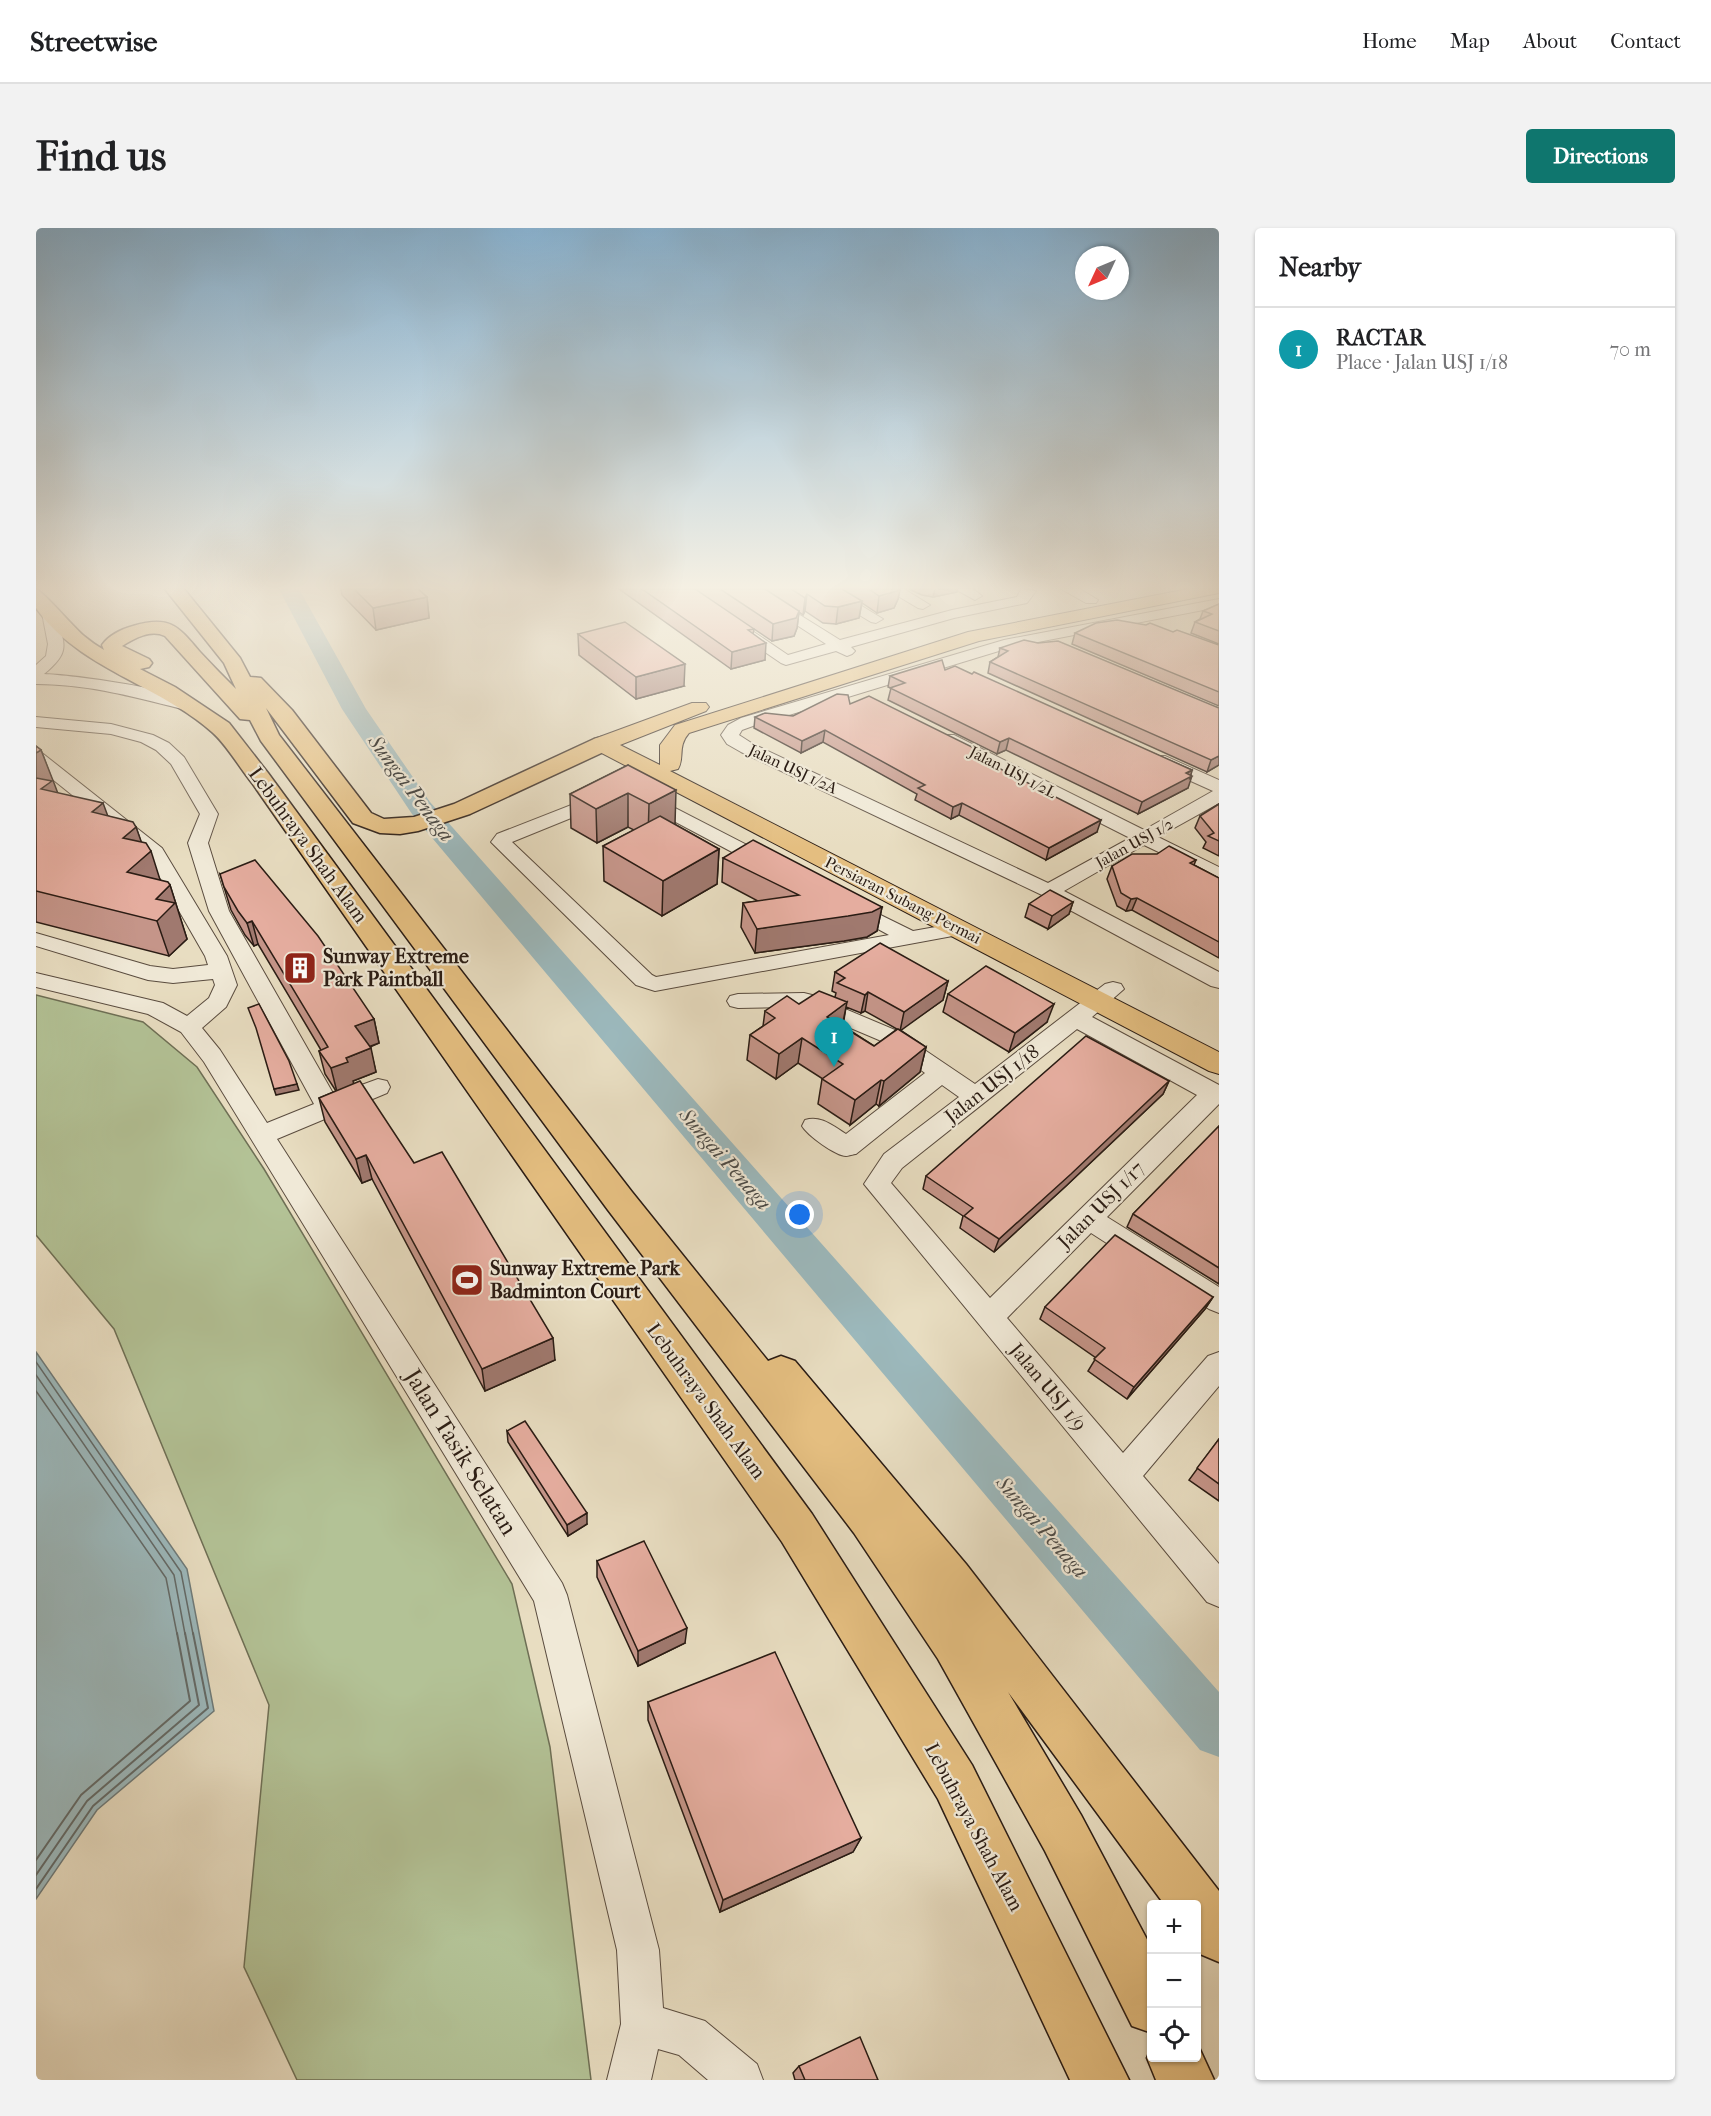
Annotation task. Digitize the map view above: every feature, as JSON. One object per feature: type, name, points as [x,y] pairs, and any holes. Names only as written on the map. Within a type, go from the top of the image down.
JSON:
[{"type":"highway","name":"Lebuhraya Shah Alam","points":[[138,675],[190,706],[221,728],[261,778],[797,1528],[955,1782],[1100,2080]]},
{"type":"highway","points":[[164,675],[181,686],[221,728]]},
{"type":"highway","points":[[211,675],[268,736]]},
{"type":"highway","name":"Lebuhraya Shah Alam","points":[[239,675],[268,736],[620,1201],[869,1519],[954,1643],[1063,1833],[1147,1996]]},
{"type":"highway","points":[[247,675],[270,697],[362,818],[380,826],[400,827],[417,824],[462,809],[610,741]]},
{"type":"highway","points":[[620,1201],[763,1352],[861,1465],[996,1637],[1219,1935]]},
{"type":"highway","points":[[1177,2062],[1185,2080]]},
{"type":"main road","points":[[610,741],[743,692],[798,675]]},
{"type":"main road","points":[[670,764],[668,748],[671,740],[682,729],[851,675]]},
{"type":"main road","name":"Persiaran Subang Permai","points":[[610,741],[670,764],[1105,995],[1219,1064]]},
{"type":"main road","name":"Persiaran Subang Permai","points":[[610,741],[958,929],[1105,995],[1219,1042]]},
{"type":"street","name":"Jalan USJ 1/2A","points":[[898,675],[737,726],[731,730],[730,735],[733,740],[747,748],[1049,891],[1219,981]]},
{"type":"street","points":[[36,679],[77,680],[108,684],[190,706]]},
{"type":"street","points":[[850,690],[872,701]]},
{"type":"street","points":[[36,722],[75,728],[111,729],[135,734],[151,739],[178,761],[209,814],[198,843],[219,911],[329,1108]]},
{"type":"street","name":"Jalan USJ 1/2L","points":[[934,732],[1219,875]]},
{"type":"street","points":[[1145,754],[1219,787]]},
{"type":"street","points":[[36,757],[65,791],[155,852],[216,956],[226,985],[218,1002],[189,1027]]},
{"type":"street","points":[[789,874],[623,791],[504,838],[501,842],[644,980],[655,984],[958,929]]},
{"type":"street","name":"Jalan USJ 1/2","points":[[1049,891],[1219,795]]},
{"type":"street","points":[[829,895],[911,938]]},
{"type":"street","points":[[890,927],[911,904]]},
{"type":"street","points":[[36,939],[148,974],[173,976],[221,971]]},
{"type":"street","name":"Jalan Tasik Selatan","points":[[36,980],[155,1008],[189,1027],[213,1056],[550,1595],[638,1950],[643,2024],[629,2080]]},
{"type":"street","name":"Jalan USJ 1/18","points":[[877,1184],[893,1161],[1105,995]]},
{"type":"street","points":[[738,1001],[804,1000],[887,1035],[975,1096]]},
{"type":"street","points":[[1075,1018],[1216,1094]]},
{"type":"street","points":[[814,1126],[847,1147],[942,1072]]},
{"type":"street","points":[[262,1135],[378,1087]]},
{"type":"street","name":"Jalan USJ 1/17","points":[[989,1318],[1216,1094]]},
{"type":"street","name":"Jalan USJ 1/9","points":[[877,1184],[1219,1590]]},
{"type":"street","points":[[1088,1218],[1219,1301]]},
{"type":"street","points":[[1123,1476],[1219,1365]]},
{"type":"street","points":[[643,2024],[690,2036],[741,2080]]},
{"type":"green space","points":[[36,995],[143,1022],[197,1067],[264,1169],[512,1584],[550,1747],[591,2080],[297,2080],[244,1967],[269,1705],[114,1329],[36,1235]]},
{"type":"water","points":[[36,1352],[187,1569],[214,1711],[97,1810],[36,1899]]},
{"type":"building","points":[[982,675],[1192,770],[1186,773],[1192,776],[1142,802],[1009,738],[1000,742],[890,688],[905,683],[890,676]]},
{"type":"building","points":[[1020,675],[1141,675],[1219,708],[1219,756],[1211,760]]},
{"type":"building","points":[[1179,675],[1219,675],[1219,692]]},
{"type":"building","points":[[837,694],[848,695],[850,704],[869,696],[980,751],[973,755],[1101,820],[1049,848],[962,803],[953,807],[918,788],[925,785],[825,730],[802,741],[755,717],[765,713],[793,716]]},
{"type":"building","points":[[628,765],[676,790],[649,804],[628,793],[596,809],[570,794]]},
{"type":"building","points":[[36,778],[52,781],[41,789],[103,803],[92,812],[133,822],[136,827],[123,838],[146,843],[151,851],[127,872],[168,882],[170,885],[156,899],[175,903],[157,921],[36,891]]},
{"type":"building","points":[[1219,804],[1219,841],[1208,836],[1214,833],[1200,816]]},
{"type":"building","points":[[660,816],[719,849],[663,881],[603,846]]},
{"type":"building","points":[[753,840],[882,907],[872,912],[757,929],[743,903],[799,895],[723,858]]},
{"type":"building","points":[[1169,846],[1196,860],[1190,863],[1219,878],[1219,942],[1137,898],[1131,899],[1121,893],[1112,866],[1132,854],[1157,854]]},
{"type":"building","name":"Sunway Extreme Park Paintball","points":[[255,860],[318,936],[374,1019],[355,1026],[371,1048],[346,1058],[348,1062],[331,1068],[319,1051],[328,1047],[252,921],[247,923],[224,887],[220,874]]},
{"type":"building","points":[[1050,890],[1073,902],[1052,916],[1029,904]]},
{"type":"building","points":[[880,943],[948,981],[904,1012],[868,992],[865,995],[837,983],[845,978],[835,972]]},
{"type":"building","points":[[986,966],[1054,1004],[1015,1033],[948,994]]},
{"type":"building","points":[[819,991],[847,1002],[827,1017],[874,1046],[898,1029],[926,1047],[884,1081],[881,1080],[855,1100],[822,1079],[843,1064],[802,1038],[779,1054],[750,1035],[775,1018],[765,1011],[787,996],[799,1004]]},
{"type":"building","points":[[259,1004],[289,1061],[297,1084],[274,1089],[248,1008]]},
{"type":"building","points":[[1086,1036],[1169,1081],[999,1239],[964,1216],[973,1208],[926,1176]]},
{"type":"building","name":"Sunway Extreme Park Badminton Court","points":[[360,1081],[414,1163],[442,1152],[553,1338],[482,1369],[366,1155],[356,1159],[319,1098]]},
{"type":"building","points":[[1219,1126],[1219,1268],[1133,1214]]},
{"type":"building","points":[[1115,1235],[1213,1297],[1134,1387],[1094,1359],[1105,1348],[1045,1307]]},
{"type":"building","points":[[525,1421],[587,1513],[567,1525],[507,1431]]},
{"type":"building","points":[[1219,1439],[1219,1484],[1197,1468]]},
{"type":"building","points":[[644,1541],[687,1628],[638,1651],[597,1561]]},
{"type":"building","points":[[775,1652],[861,1838],[723,1900],[648,1702]]},
{"type":"building","points":[[860,2037],[878,2080],[805,2080],[799,2066]]},
{"type":"waterway","name":"Sungai Penaga","points":[[336,675],[354,709],[421,808],[1219,1731]]},
{"type":"place","name":"Sunway Extreme Park Paintball","points":[[300,968]]},
{"type":"place","name":"RACTAR","points":[[834,1067]]},
{"type":"place","name":"Sunway Extreme Park Badminton Court","points":[[467,1280]]}]
